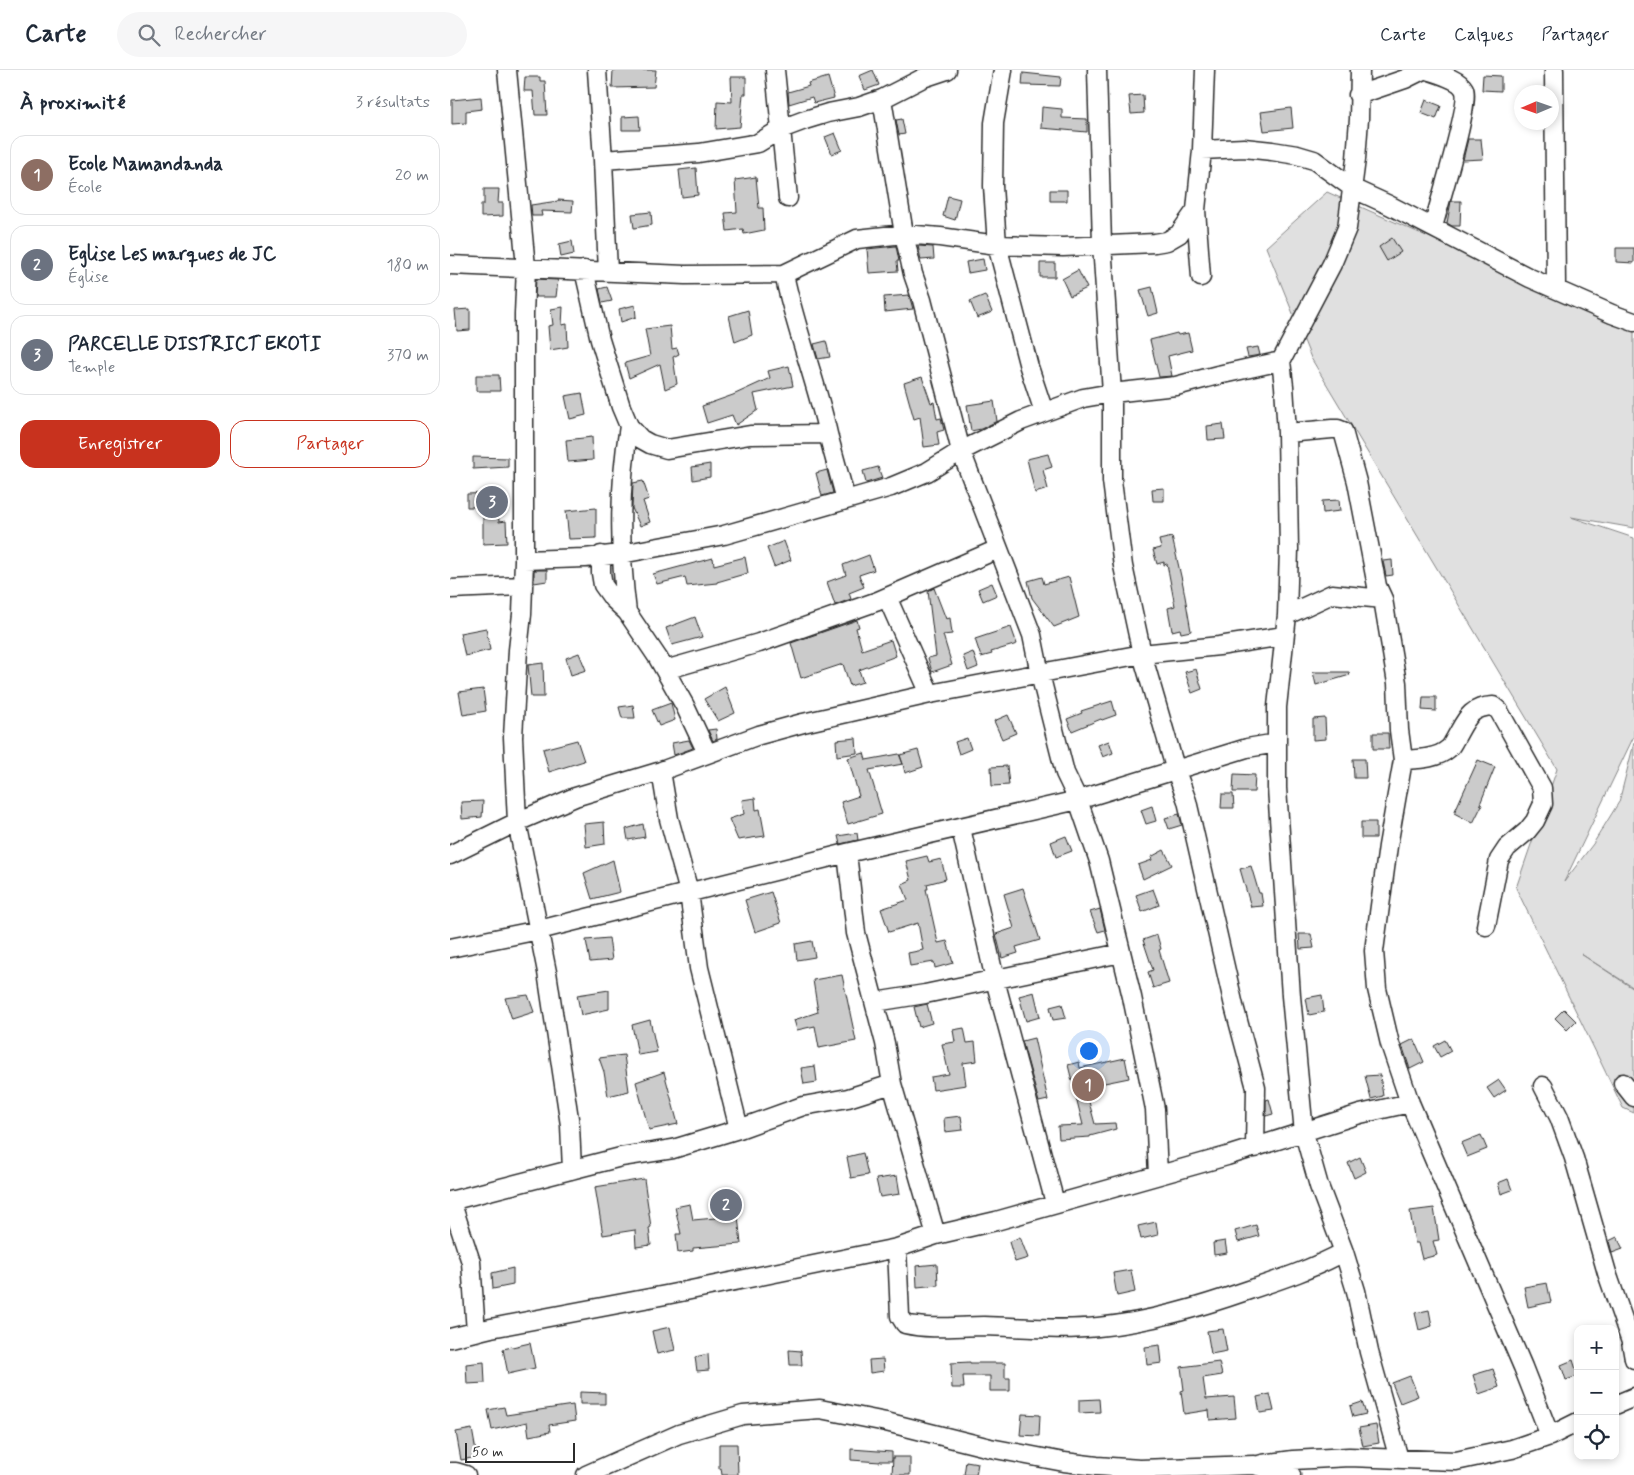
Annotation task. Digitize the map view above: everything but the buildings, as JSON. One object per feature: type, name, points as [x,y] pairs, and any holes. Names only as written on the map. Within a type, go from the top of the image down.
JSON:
[{"type":"street","points":[[507,70],[526,267],[524,314],[524,560],[513,737],[517,822],[539,930],[564,1080],[570,1125],[572,1170]]},
{"type":"street","points":[[597,70],[608,272]]},
{"type":"street","points":[[775,70],[788,198]]},
{"type":"street","points":[[603,160],[699,153],[758,143],[781,129],[828,112],[859,107],[882,99],[923,78],[947,70]]},
{"type":"street","points":[[1003,70],[994,123],[993,186],[997,245],[1026,359],[1044,412]]},
{"type":"street","points":[[1097,70],[1102,244],[1112,393],[1112,481],[1123,566],[1142,654],[1176,772],[1187,802],[1234,1006],[1256,1088],[1255,1148]]},
{"type":"street","points":[[1200,277],[1196,210],[1202,150],[1205,70]]},
{"type":"street","points":[[1360,70],[1358,95],[1360,119],[1354,189],[1347,228],[1339,248],[1281,361],[1287,432],[1289,539],[1287,615],[1277,707],[1278,788],[1291,996],[1304,1133],[1318,1186],[1344,1252],[1356,1291],[1369,1352],[1399,1459]]},
{"type":"street","points":[[1358,95],[1404,79],[1422,70]]},
{"type":"street","points":[[1427,70],[1456,82],[1463,87],[1466,93],[1463,116],[1433,227]]},
{"type":"street","points":[[1554,70],[1556,288]]},
{"type":"street","points":[[882,99],[912,274],[922,300],[961,451],[1032,635],[1065,773],[1078,800],[1099,861],[1132,997],[1155,1109],[1158,1175]]},
{"type":"street","points":[[1202,150],[1244,148],[1297,155],[1314,160],[1354,189],[1433,227],[1530,278],[1634,322]]},
{"type":"street","points":[[450,265],[526,267],[685,276],[784,274],[857,239],[904,234],[997,245],[1063,247],[1155,243],[1166,241],[1180,234],[1196,210]]},
{"type":"street","points":[[584,270],[600,340],[621,407],[630,426],[641,439],[650,444],[667,448],[750,435],[828,434]]},
{"type":"street","points":[[784,274],[788,295],[821,404],[846,500]]},
{"type":"street","points":[[524,560],[586,558],[620,554],[724,535],[891,487],[927,472],[961,451],[1020,421],[1083,398],[1176,386],[1281,361]]},
{"type":"street","points":[[627,612],[620,554],[623,476],[630,426]]},
{"type":"street","points":[[1287,432],[1338,428],[1342,431],[1358,482],[1376,586],[1383,599],[1397,683],[1399,730],[1403,760],[1388,846],[1374,951],[1377,989],[1390,1044],[1410,1104],[1550,1436]]},
{"type":"street","points":[[665,670],[759,643],[887,597],[998,549]]},
{"type":"street","points":[[600,555],[603,585],[613,599],[627,612],[658,658],[685,706],[707,753]]},
{"type":"street","points":[[450,589],[523,586]]},
{"type":"street","points":[[1287,615],[1332,594],[1383,599]]},
{"type":"street","points":[[887,597],[930,694]]},
{"type":"street","points":[[450,855],[517,822],[575,797],[661,771],[759,735],[803,723],[930,694],[1142,654],[1219,646],[1284,636]]},
{"type":"street","points":[[1403,760],[1424,758],[1448,749],[1468,717],[1475,710],[1483,706],[1493,706],[1499,711],[1542,788],[1543,804],[1540,813],[1526,831],[1507,848],[1500,860],[1486,926]]},
{"type":"street","points":[[450,948],[539,930],[846,853],[1078,800],[1176,772],[1246,748],[1277,743]]},
{"type":"street","points":[[661,771],[669,819],[688,892],[698,968],[739,1129]]},
{"type":"street","points":[[961,828],[995,980],[1055,1203]]},
{"type":"street","points":[[846,853],[856,933],[885,1043],[892,1084],[936,1235]]},
{"type":"street","points":[[875,1002],[995,980],[1121,953]]},
{"type":"street","points":[[476,1332],[471,1262],[450,1201],[621,1156],[673,1149],[739,1129],[803,1106],[848,1098],[892,1084]]},
{"type":"street","points":[[1542,1086],[1559,1117],[1574,1158],[1607,1273],[1631,1342],[1634,1359]]},
{"type":"street","points":[[450,1338],[897,1248],[936,1235],[996,1221],[1255,1148],[1360,1114],[1410,1104]]},
{"type":"street","points":[[897,1248],[900,1316],[905,1324],[935,1328],[975,1326],[1063,1328],[1098,1327],[1125,1323],[1197,1308],[1315,1267],[1344,1252]]},
{"type":"street","points":[[1619,1403],[1634,1397]]},
{"type":"street","points":[[586,1475],[679,1434],[743,1415],[820,1409],[886,1422],[990,1448],[1097,1466],[1140,1469],[1254,1465],[1293,1460],[1349,1457],[1456,1461],[1512,1449],[1550,1436],[1574,1424]]},
{"type":"street","points":[[1254,1465],[1291,1475]]},
{"type":"street","points":[[450,1472],[466,1475]]},
{"type":"shaded area","points":[[1327,192],[1634,328],[1634,528],[1571,517],[1634,538],[1634,736],[1564,882],[1593,844],[1619,802],[1634,743],[1634,988],[1581,954],[1634,989],[1634,1113],[1623,1108],[1516,888],[1557,769],[1311,358],[1266,247]]},
{"type":"place","name":"PARCELLE DISTRICT EKOTI","points":[[492,502]]},
{"type":"place","name":"Ecole Mamandanda","points":[[1088,1085]]},
{"type":"place","name":"Eglise Les marques de JC","points":[[726,1205]]}]
